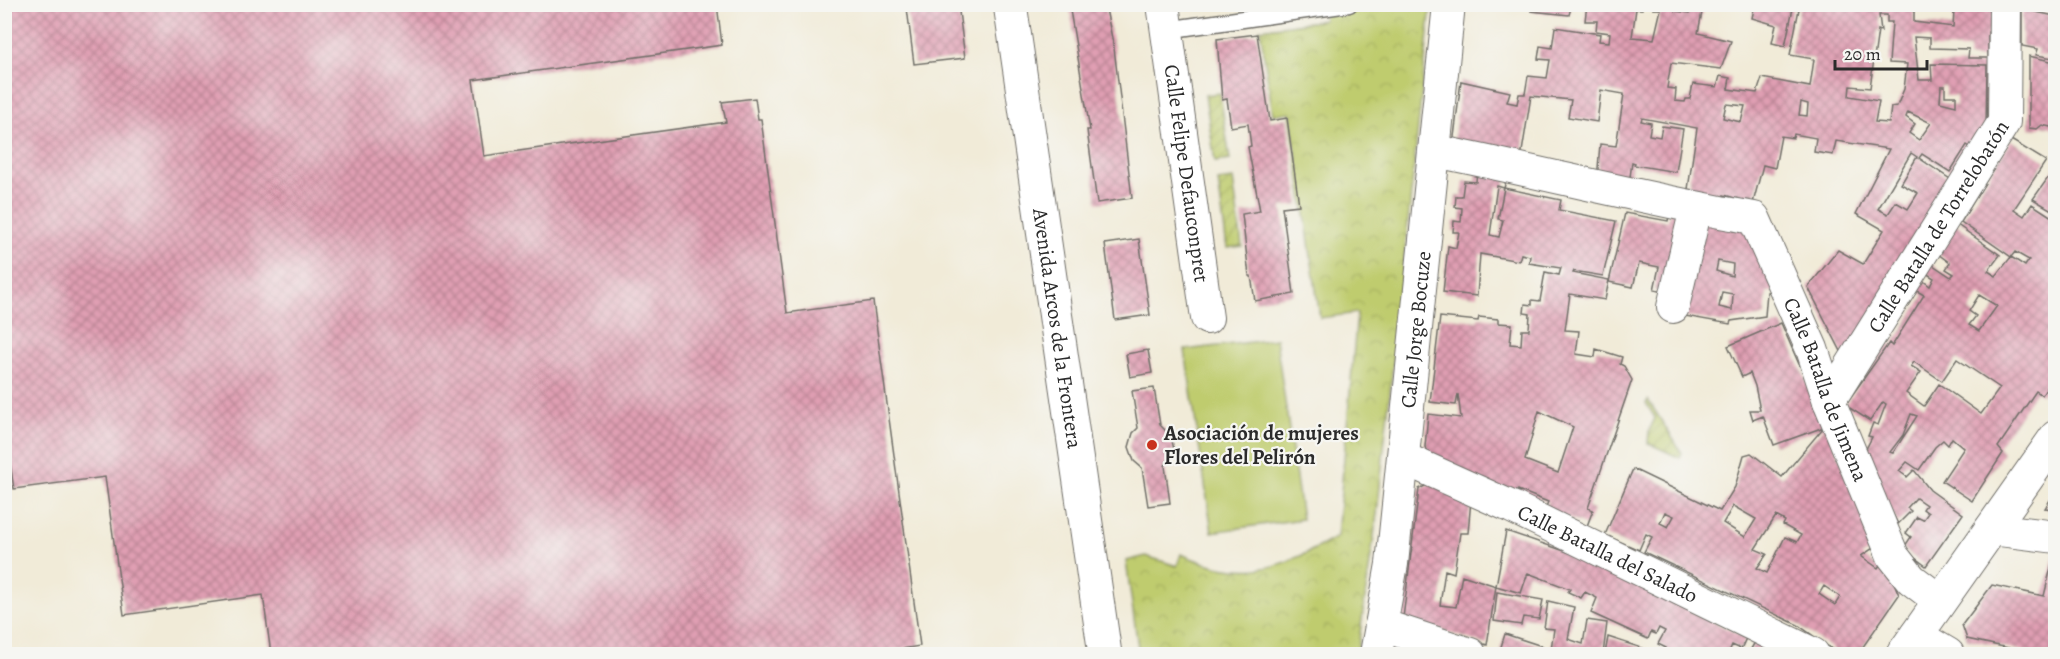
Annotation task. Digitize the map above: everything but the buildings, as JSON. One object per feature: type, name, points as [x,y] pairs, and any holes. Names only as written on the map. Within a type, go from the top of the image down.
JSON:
[{"type":"main road","name":"Avenida Arcos de la Frontera","points":[[1010,4],[1105,654]]},
{"type":"main road","points":[[1910,645],[2055,437]]},
{"type":"street","name":"Calle Jorge Bocuze","points":[[1379,640],[1392,564],[1449,4]]},
{"type":"street","name":"Calle Batalla de Torrelobatón","points":[[1829,401],[2004,122],[2005,4]]},
{"type":"street","name":"Calle Felipe Defauconpret","points":[[1165,17],[1207,318]]},
{"type":"street","name":"Calle Batalla de Jimena","points":[[1435,151],[1519,167],[1596,188],[1754,218],[1812,350],[1829,401],[1893,556],[1911,579],[1940,601]]},
{"type":"street","points":[[1673,307],[1696,208]]},
{"type":"street","name":"Calle Batalla del Salado","points":[[1403,458],[1512,507],[1813,654]]},
{"type":"street","points":[[1991,529],[2055,537]]},
{"type":"street","points":[[1379,640],[1470,654]]},
{"type":"street","points":[[1910,645],[1948,654]]},
{"type":"lane","name":"Calle Felipe Defauconpret","points":[[1165,17],[1349,4]]},
{"type":"green space","points":[[1322,5],[1431,5],[1377,514],[1357,654],[1139,654],[1126,561],[1146,556],[1177,566],[1181,554],[1224,568],[1243,570],[1261,568],[1297,558],[1337,537],[1357,313],[1320,318],[1290,112],[1273,115],[1260,29],[1324,20]]},
{"type":"green space","points":[[1220,93],[1230,160],[1215,162],[1205,95]]},
{"type":"green space","points":[[1233,179],[1242,246],[1227,248],[1218,181]]},
{"type":"green space","points":[[1276,339],[1302,519],[1212,532],[1185,350]]},
{"type":"green space","points":[[1648,400],[1682,453],[1680,458],[1648,443],[1649,431],[1655,418],[1646,403]]},
{"type":"place","name":"Asociación de mujeres Flores del Pelirón","points":[[1152,445]]}]
